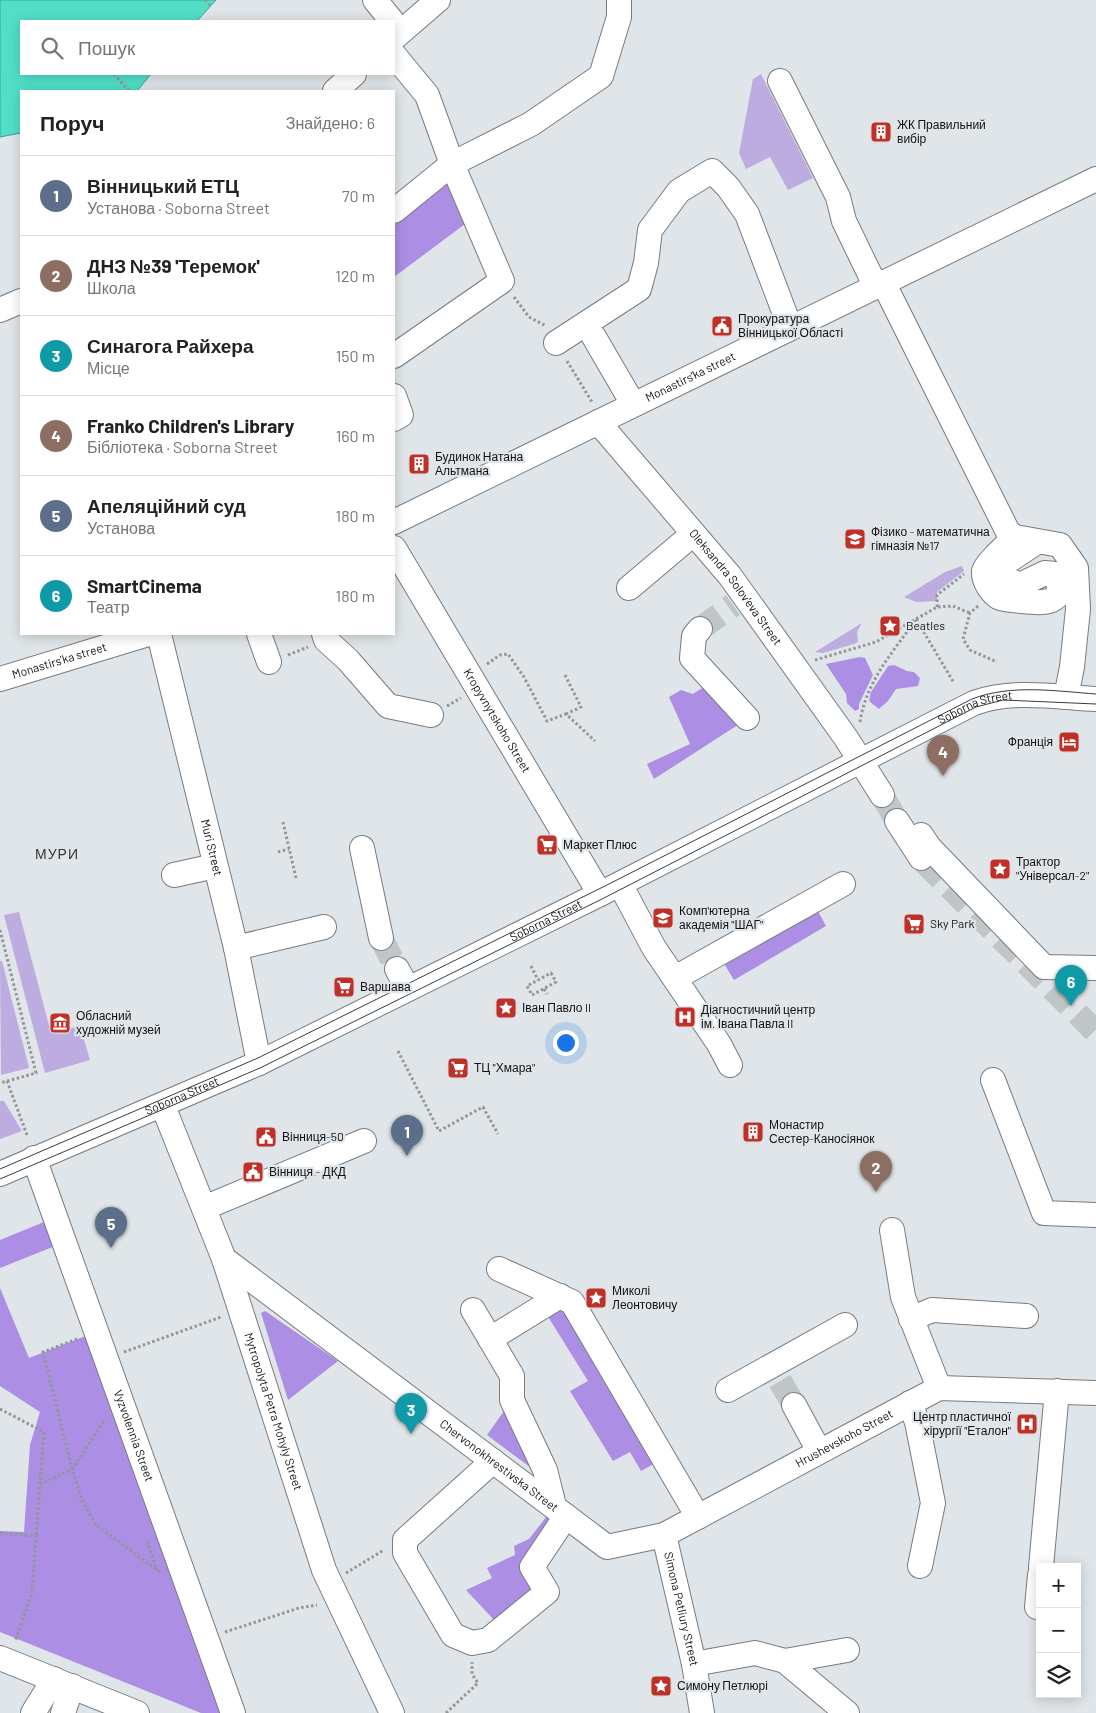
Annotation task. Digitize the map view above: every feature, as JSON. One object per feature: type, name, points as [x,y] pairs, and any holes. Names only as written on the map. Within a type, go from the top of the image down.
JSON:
[{"type":"street","points":[[375,0],[389,20]]},
{"type":"street","points":[[395,29],[438,0]]},
{"type":"street","points":[[395,210],[452,164],[531,124],[601,76],[619,18],[619,0]]},
{"type":"street","points":[[395,56],[427,96],[452,164],[504,285],[395,355]]},
{"type":"street","points":[[336,90],[353,75]]},
{"type":"street","points":[[780,81],[838,197],[844,221],[879,284],[1008,532],[1026,539],[1060,545],[1076,568],[1087,609],[1066,697]]},
{"type":"street","points":[[556,343],[640,289],[646,263],[650,230],[679,191],[712,171],[728,187],[747,214],[790,327]]},
{"type":"street","name":"Monastirs'ka street","points":[[395,522],[632,404],[1096,179]]},
{"type":"street","points":[[0,310],[20,301]]},
{"type":"street","points":[[594,337],[632,404]]},
{"type":"street","points":[[395,399],[401,415],[395,418]]},
{"type":"street","name":"Oleksandra Solov'eva Street","points":[[600,420],[693,534],[739,601],[860,761],[882,795]]},
{"type":"street","points":[[629,588],[693,534]]},
{"type":"street","name":"Kropyvnytskoho Street","points":[[395,550],[474,682],[610,889],[675,978],[730,1065]]},
{"type":"street","points":[[700,629],[694,636],[692,658],[747,718]]},
{"type":"street","name":"Monastirs'ka street","points":[[0,679],[145,635]]},
{"type":"street","name":"Muri Street","points":[[159,635],[236,948],[259,1063]]},
{"type":"street","points":[[258,635],[269,662]]},
{"type":"street","points":[[325,637],[388,706],[431,715]]},
{"type":"street","name":"Soborna Street","points":[[0,1174],[34,1158],[163,1106],[259,1063],[402,979],[610,889],[987,698],[1017,695],[1096,699]]},
{"type":"street","points":[[897,821],[924,862]]},
{"type":"street","points":[[921,835],[928,847],[1044,967],[1096,968]]},
{"type":"street","points":[[362,848],[381,938]]},
{"type":"street","points":[[174,876],[215,866]]},
{"type":"street","points":[[675,978],[842,884]]},
{"type":"street","points":[[236,948],[324,927]]},
{"type":"street","points":[[993,1080],[1044,1213],[1096,1215]]},
{"type":"street","name":"Mytropolyta Petra Mohyly Street","points":[[163,1106],[224,1259],[324,1570],[392,1713]]},
{"type":"street","points":[[204,1208],[364,1140]]},
{"type":"street","name":"Vyzvolennia Street","points":[[34,1158],[233,1713]]},
{"type":"street","points":[[892,1230],[903,1297],[939,1388]]},
{"type":"street","name":"Chervonokhrestivska Street","points":[[224,1259],[607,1546],[664,1535]]},
{"type":"street","points":[[499,1268],[572,1302],[698,1517]]},
{"type":"street","points":[[490,1339],[560,1296]]},
{"type":"street","points":[[473,1310],[512,1376],[512,1400],[545,1470],[560,1511],[532,1567],[547,1592],[488,1640],[472,1643],[453,1635],[405,1553],[404,1540],[493,1461]]},
{"type":"street","points":[[911,1319],[932,1310],[1026,1316]]},
{"type":"street","points":[[728,1390],[776,1374],[845,1325]]},
{"type":"street","name":"Hrushevskoho Street","points":[[664,1535],[939,1388],[1096,1393]]},
{"type":"street","points":[[1040,1563],[1057,1391]]},
{"type":"street","points":[[910,1403],[917,1422],[933,1503],[920,1566]]},
{"type":"street","points":[[794,1405],[819,1451]]},
{"type":"street","name":"Simona Petliury Street","points":[[664,1535],[694,1664],[702,1713]]},
{"type":"street","points":[[694,1664],[755,1653],[785,1660],[847,1650]]},
{"type":"street","points":[[0,1658],[137,1713]]},
{"type":"street","points":[[785,1660],[847,1713]]},
{"type":"street","points":[[33,1713],[63,1682]]},
{"type":"street","points":[[62,1713],[63,1682]]},
{"type":"path","points":[[205,0],[212,6]]},
{"type":"path","points":[[115,75],[128,90]]},
{"type":"path","points":[[504,285],[529,317],[548,327],[600,420]]},
{"type":"path","points":[[982,600],[970,613],[963,640],[970,650],[997,662]]},
{"type":"path","points":[[814,661],[876,642],[937,607],[953,606],[970,613]]},
{"type":"path","points":[[916,619],[954,683]]},
{"type":"path","points":[[860,726],[866,696],[878,672],[916,619]]},
{"type":"path","points":[[269,662],[325,637]]},
{"type":"path","points":[[431,715],[474,682],[500,655],[508,654],[524,676],[547,721],[581,707],[565,675]]},
{"type":"path","points":[[566,714],[594,741]]},
{"type":"path","points":[[282,822],[296,878]]},
{"type":"path","points":[[278,852],[289,849]]},
{"type":"path","points":[[0,930],[36,1073],[0,1083]]},
{"type":"path","points":[[531,966],[538,980]]},
{"type":"path","points":[[551,973],[556,982],[544,988],[532,995],[527,986],[551,973]]},
{"type":"path","points":[[544,988],[547,994]]},
{"type":"path","points":[[398,1052],[439,1131],[482,1107],[498,1134]]},
{"type":"path","points":[[7,1081],[27,1135]]},
{"type":"path","points":[[106,1359],[240,1310]]},
{"type":"path","points":[[96,1332],[43,1352],[72,1468],[82,1500],[96,1525],[163,1575]]},
{"type":"path","points":[[0,1409],[44,1432],[32,1593],[21,1630]]},
{"type":"path","points":[[40,1484],[72,1468],[105,1420]]},
{"type":"path","points":[[0,1533],[36,1536]]},
{"type":"path","points":[[368,1559],[382,1551]]},
{"type":"path","points":[[206,1638],[299,1608]]},
{"type":"path","points":[[446,1713],[478,1683],[472,1674],[472,1643]]},
{"type":"shaded area","points":[[0,0],[216,0],[198,20],[20,20],[20,75],[150,75],[138,90],[20,90],[20,133],[0,137]]},
{"type":"shaded area","points":[[761,74],[813,178],[788,190],[770,157],[746,169],[739,153],[753,79]]},
{"type":"shaded area","points":[[450,175],[469,221],[395,276],[395,219]]},
{"type":"shaded area","points":[[962,566],[964,571],[937,592],[937,601],[916,602],[904,597],[945,572]]},
{"type":"shaded area","points":[[862,623],[857,632],[858,642],[823,653],[815,652]]},
{"type":"shaded area","points":[[860,657],[865,658],[873,675],[859,704],[859,709],[855,711],[847,703],[846,694],[826,664]]},
{"type":"shaded area","points":[[894,665],[914,672],[920,678],[918,686],[896,689],[888,701],[879,709],[869,701],[871,692],[888,666]]},
{"type":"shaded area","points":[[710,683],[744,721],[654,779],[647,764],[690,744],[669,697],[681,690],[693,694]]},
{"type":"shaded area","points":[[814,904],[826,926],[734,980],[720,957]]},
{"type":"shaded area","points":[[19,912],[51,1033],[80,1026],[90,1060],[45,1073],[4,915]]},
{"type":"shaded area","points":[[0,961],[2,961],[29,1068],[1,1075]]},
{"type":"shaded area","points":[[0,1101],[4,1101],[22,1131],[0,1139]]},
{"type":"shaded area","points":[[56,1217],[65,1242],[0,1268],[0,1240]]},
{"type":"shaded area","points":[[0,1288],[29,1358],[96,1332],[233,1713],[201,1713],[0,1632],[0,1531],[24,1532],[30,1445],[40,1412],[0,1386]]},
{"type":"shaded area","points":[[563,1306],[629,1423],[661,1460],[641,1471],[630,1452],[613,1461],[570,1391],[588,1381],[547,1315]]},
{"type":"shaded area","points":[[265,1311],[338,1361],[288,1400],[261,1313]]},
{"type":"shaded area","points":[[509,1404],[538,1473],[487,1435]]},
{"type":"shaded area","points":[[550,1512],[559,1519],[539,1586],[496,1622],[466,1590],[492,1578],[487,1568],[515,1555],[514,1546],[529,1539]]},
{"type":"tunnel","points":[[700,629],[733,605]]},
{"type":"tunnel","points":[[882,795],[897,821]]},
{"type":"tunnel","points":[[924,862],[1096,1032]]},
{"type":"tunnel","points":[[381,938],[397,969]]},
{"type":"tunnel","points":[[780,1381],[794,1405]]},
{"type":"tram line","points":[[0,1169],[258,1058],[607,885],[972,699],[1002,691],[1018,690],[1049,690],[1096,694]]},
{"type":"tram line","points":[[0,1179],[260,1068],[602,899],[976,707],[1003,700],[1096,704]]},
{"type":"place","name":"ЖК Правильний вибір","points":[[881,132]]},
{"type":"place","name":"Прокуратура Вінницької Області","points":[[722,326]]},
{"type":"place","name":"Будинок Натана Альтмана","points":[[419,464]]},
{"type":"place","name":"Фізико - математична гімназія №17","points":[[855,539]]},
{"type":"place","name":"Beatles","points":[[890,626]]},
{"type":"place","name":"Франція","points":[[1069,742]]},
{"type":"place","name":"Franko Children's Library","points":[[943,776]]},
{"type":"place","name":"Маркет Плюс","points":[[547,845]]},
{"type":"place","name":"Трактор \"Універсал-2\"","points":[[1000,869]]},
{"type":"place","name":"Комп'ютерна академія \"ШАГ\"","points":[[663,918]]},
{"type":"place","name":"Sky Park","points":[[914,924]]},
{"type":"place","name":"Варшава","points":[[344,987]]},
{"type":"place","name":"SmartCinema","points":[[1071,1006]]},
{"type":"place","name":"Іван Павло II","points":[[506,1008]]},
{"type":"place","name":"Діагностичний центр ім. Івана Павла II","points":[[685,1017]]},
{"type":"place","name":"Обласний художній музей","points":[[60,1023]]},
{"type":"place","name":"ТЦ \"Хмара\"","points":[[458,1068]]},
{"type":"place","name":"Монастир Сестер-Каносіянок","points":[[753,1132]]},
{"type":"place","name":"Вінниця-50","points":[[266,1137]]},
{"type":"place","name":"Вінницький ЕТЦ","points":[[407,1156]]},
{"type":"place","name":"Вінниця - ДКД","points":[[253,1172]]},
{"type":"place","name":"ДНЗ №39 'Теремок'","points":[[876,1192]]},
{"type":"place","name":"Апеляційний суд","points":[[111,1248]]},
{"type":"place","name":"Миколі Леонтовичу","points":[[596,1298]]},
{"type":"place","name":"Центр пластичної хірургії \"Еталон\"","points":[[1027,1424]]},
{"type":"place","name":"Синагога Райхера","points":[[411,1434]]},
{"type":"place","name":"Симону Петлюрі","points":[[661,1686]]},
{"type":"district","name":"МУРИ","points":[[57,854]]}]
